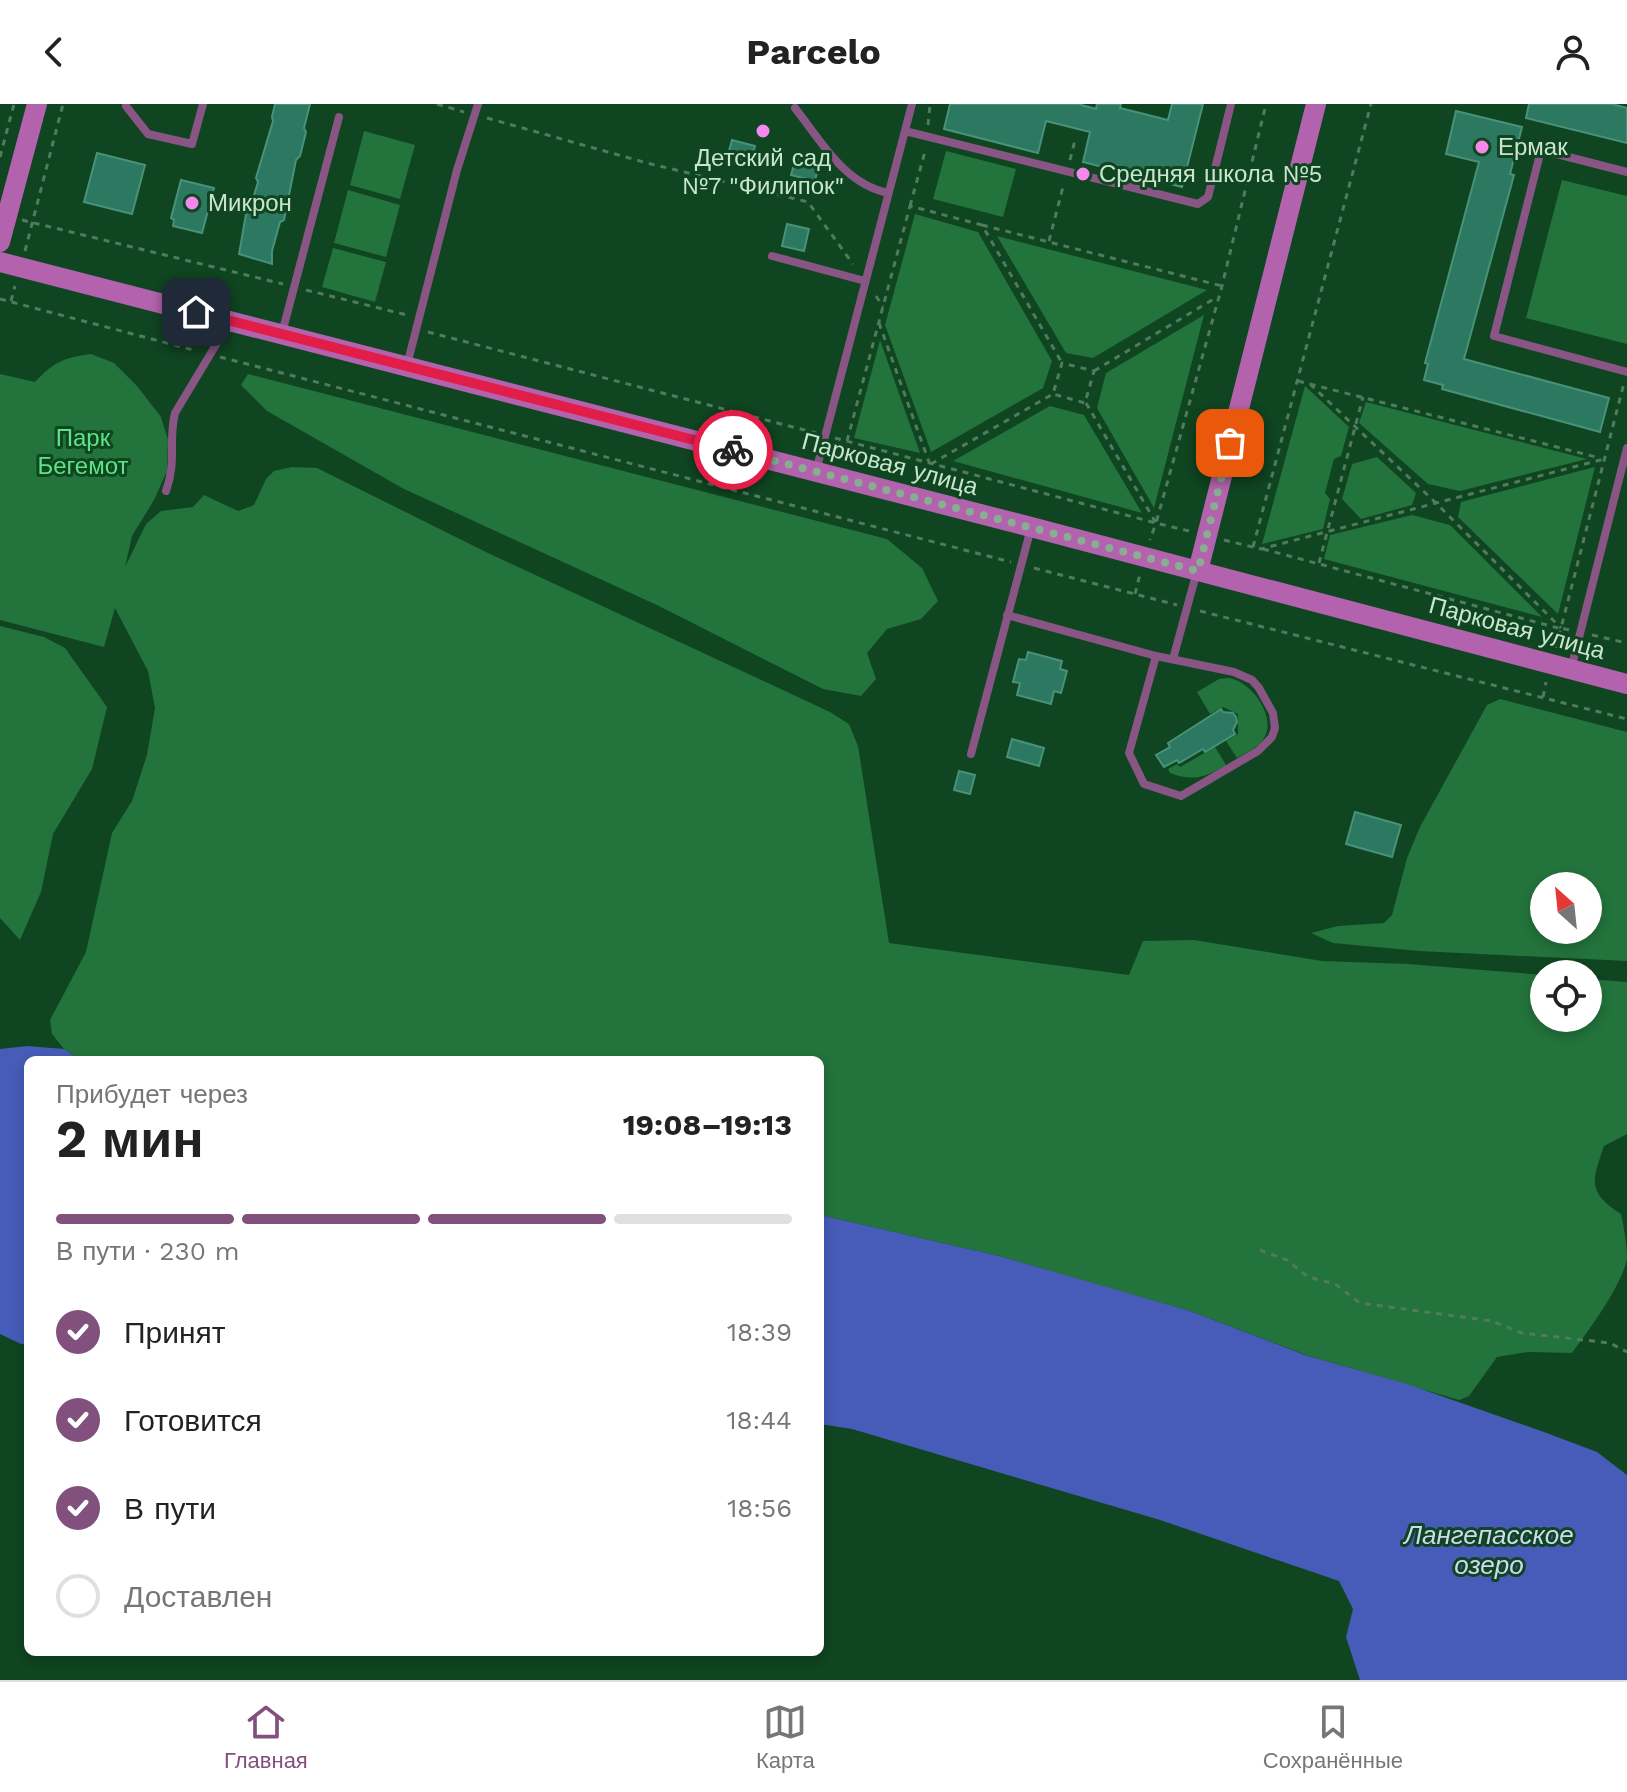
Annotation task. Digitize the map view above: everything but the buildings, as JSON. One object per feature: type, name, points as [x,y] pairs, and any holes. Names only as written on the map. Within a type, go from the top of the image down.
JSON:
[{"type":"street","points":[[0,242],[37,104]]},
{"type":"street","points":[[1198,571],[1316,104]]},
{"type":"street","name":"Парковая улица","points":[[0,262],[1627,684]]},
{"type":"lane","points":[[126,106],[148,134],[192,144],[203,104]]},
{"type":"lane","points":[[406,366],[457,170],[478,104]]},
{"type":"lane","points":[[816,472],[912,104]]},
{"type":"lane","points":[[905,131],[1198,204],[1208,197],[1231,104]]},
{"type":"lane","points":[[795,108],[845,172],[868,187],[888,193]]},
{"type":"lane","points":[[281,334],[339,117]]},
{"type":"lane","points":[[1627,172],[1541,150],[1494,336],[1627,372]]},
{"type":"lane","points":[[772,256],[865,281]]},
{"type":"lane","points":[[166,491],[174,468],[172,424],[175,413],[210,355],[226,320]]},
{"type":"lane","points":[[1571,670],[1627,448]]},
{"type":"lane","points":[[971,754],[1031,527]]},
{"type":"lane","points":[[1173,659],[1198,571]]},
{"type":"lane","points":[[1007,615],[1156,656],[1244,675],[1259,688],[1274,720],[1272,737],[1266,746],[1181,796],[1144,784],[1129,753],[1156,656]]},
{"type":"path","points":[[0,157],[14,104]]},
{"type":"path","points":[[11,302],[63,104]]},
{"type":"path","points":[[437,104],[647,163],[808,202],[883,307]]},
{"type":"path","points":[[847,441],[928,137],[930,104]]},
{"type":"path","points":[[1156,523],[1222,286],[1265,104]]},
{"type":"path","points":[[1253,547],[1371,104]]},
{"type":"path","points":[[1048,242],[1075,140]]},
{"type":"path","points":[[910,206],[1222,286]]},
{"type":"path","points":[[8,216],[410,315],[426,331],[1561,628],[1437,504],[1310,384]]},
{"type":"path","points":[[982,225],[1062,363],[1094,371]]},
{"type":"path","points":[[1085,403],[1094,371],[1218,297]]},
{"type":"path","points":[[0,299],[1627,719]]},
{"type":"path","points":[[879,323],[930,463]]},
{"type":"path","points":[[930,463],[1053,394],[1062,363]]},
{"type":"path","points":[[1261,549],[1604,459],[1297,380]]},
{"type":"path","points":[[1053,394],[1085,403],[1156,523]]},
{"type":"path","points":[[1319,563],[1363,396]]},
{"type":"path","points":[[1260,1250],[1287,1260],[1308,1277],[1335,1284],[1360,1303],[1492,1321],[1522,1333],[1610,1343],[1627,1352]]},
{"type":"green space","points":[[364,131],[415,145],[400,199],[350,185]]},
{"type":"green space","points":[[946,151],[1016,169],[1003,217],[933,199]]},
{"type":"green space","points":[[1562,180],[1627,196],[1627,344],[1526,318]]},
{"type":"green space","points":[[348,190],[400,205],[386,257],[334,243]]},
{"type":"green space","points":[[915,214],[978,232],[1052,361],[1043,388],[931,452],[885,325]]},
{"type":"green space","points":[[997,236],[1207,290],[1093,358],[1066,353]]},
{"type":"green space","points":[[333,248],[386,262],[375,302],[322,287]]},
{"type":"green space","points":[[1204,315],[1154,508],[1097,408],[1106,373]]},
{"type":"green space","points":[[880,340],[920,453],[854,438]]},
{"type":"green space","name":"Парк Бегемот","points":[[91,354],[114,363],[161,417],[168,440],[167,471],[132,536],[125,567],[146,524],[161,511],[193,507],[204,495],[238,511],[254,505],[266,479],[274,471],[292,467],[317,468],[486,552],[830,712],[849,724],[858,746],[889,943],[1129,975],[1143,941],[1194,940],[1322,961],[1530,974],[1530,1032],[1602,1032],[1602,980],[1627,982],[1627,1134],[1604,1146],[1595,1185],[1602,1199],[1621,1214],[1627,1259],[1604,1308],[1572,1353],[1528,1352],[1497,1357],[1469,1396],[1459,1400],[1306,1355],[1190,1311],[999,1256],[824,1216],[824,1056],[74,1056],[52,1034],[50,1020],[86,952],[112,833],[132,801],[147,755],[155,708],[148,671],[115,608],[104,647],[0,620],[0,374],[35,382],[60,362]]},
{"type":"green space","points":[[248,374],[887,539],[922,568],[938,601],[921,619],[887,629],[867,653],[876,679],[861,696],[823,689],[659,606],[404,489],[267,411],[241,385]]},
{"type":"green space","points":[[1305,386],[1349,427],[1341,456],[1334,459],[1325,493],[1330,499],[1323,529],[1262,544]]},
{"type":"green space","points":[[1366,402],[1587,459],[1460,491],[1428,484],[1359,423]]},
{"type":"green space","points":[[1050,406],[1084,415],[1142,513],[953,461]]},
{"type":"green space","points":[[1377,457],[1416,493],[1412,505],[1361,519],[1342,499],[1352,464]]},
{"type":"green space","points":[[1595,467],[1558,614],[1458,517],[1461,502]]},
{"type":"green space","points":[[1412,515],[1450,525],[1542,617],[1324,559],[1330,535]]},
{"type":"green space","points":[[0,626],[44,637],[65,648],[107,707],[92,769],[53,834],[41,892],[20,940],[0,918]]},
{"type":"green space","points":[[1228,678],[1244,684],[1258,698],[1268,725],[1261,742],[1237,758],[1226,741],[1238,734],[1238,714],[1223,707],[1210,714],[1197,692],[1219,679]]},
{"type":"green space","points":[[1500,699],[1627,732],[1627,961],[1419,951],[1333,943],[1311,933],[1338,926],[1384,923],[1392,915],[1407,858],[1420,827],[1487,705]]},
{"type":"green space","points":[[1215,747],[1226,765],[1199,777],[1170,773],[1168,769],[1177,764],[1180,767]]},
{"type":"water","points":[[27,1046],[64,1049],[74,1056],[24,1056],[24,1344],[0,1334],[0,1049]]},
{"type":"water","name":"Лангепасское озеро","points":[[824,1216],[999,1256],[1190,1311],[1305,1355],[1410,1385],[1544,1432],[1597,1452],[1627,1475],[1627,1680],[1360,1680],[1346,1637],[1353,1609],[1339,1581],[1160,1520],[852,1429],[824,1425]]},
{"type":"way so far","points":[[733,450],[1198,571],[1230,443]]},
{"type":"place","name":"Детский сад №7 \"Филипок\"","points":[[763,131]]},
{"type":"place","name":"Ермак","points":[[1482,147]]},
{"type":"place","name":"Средняя школа №5","points":[[1083,174]]},
{"type":"place","name":"Микрон","points":[[192,203]]},
{"type":"route","points":[[196,312],[733,450]]}]
